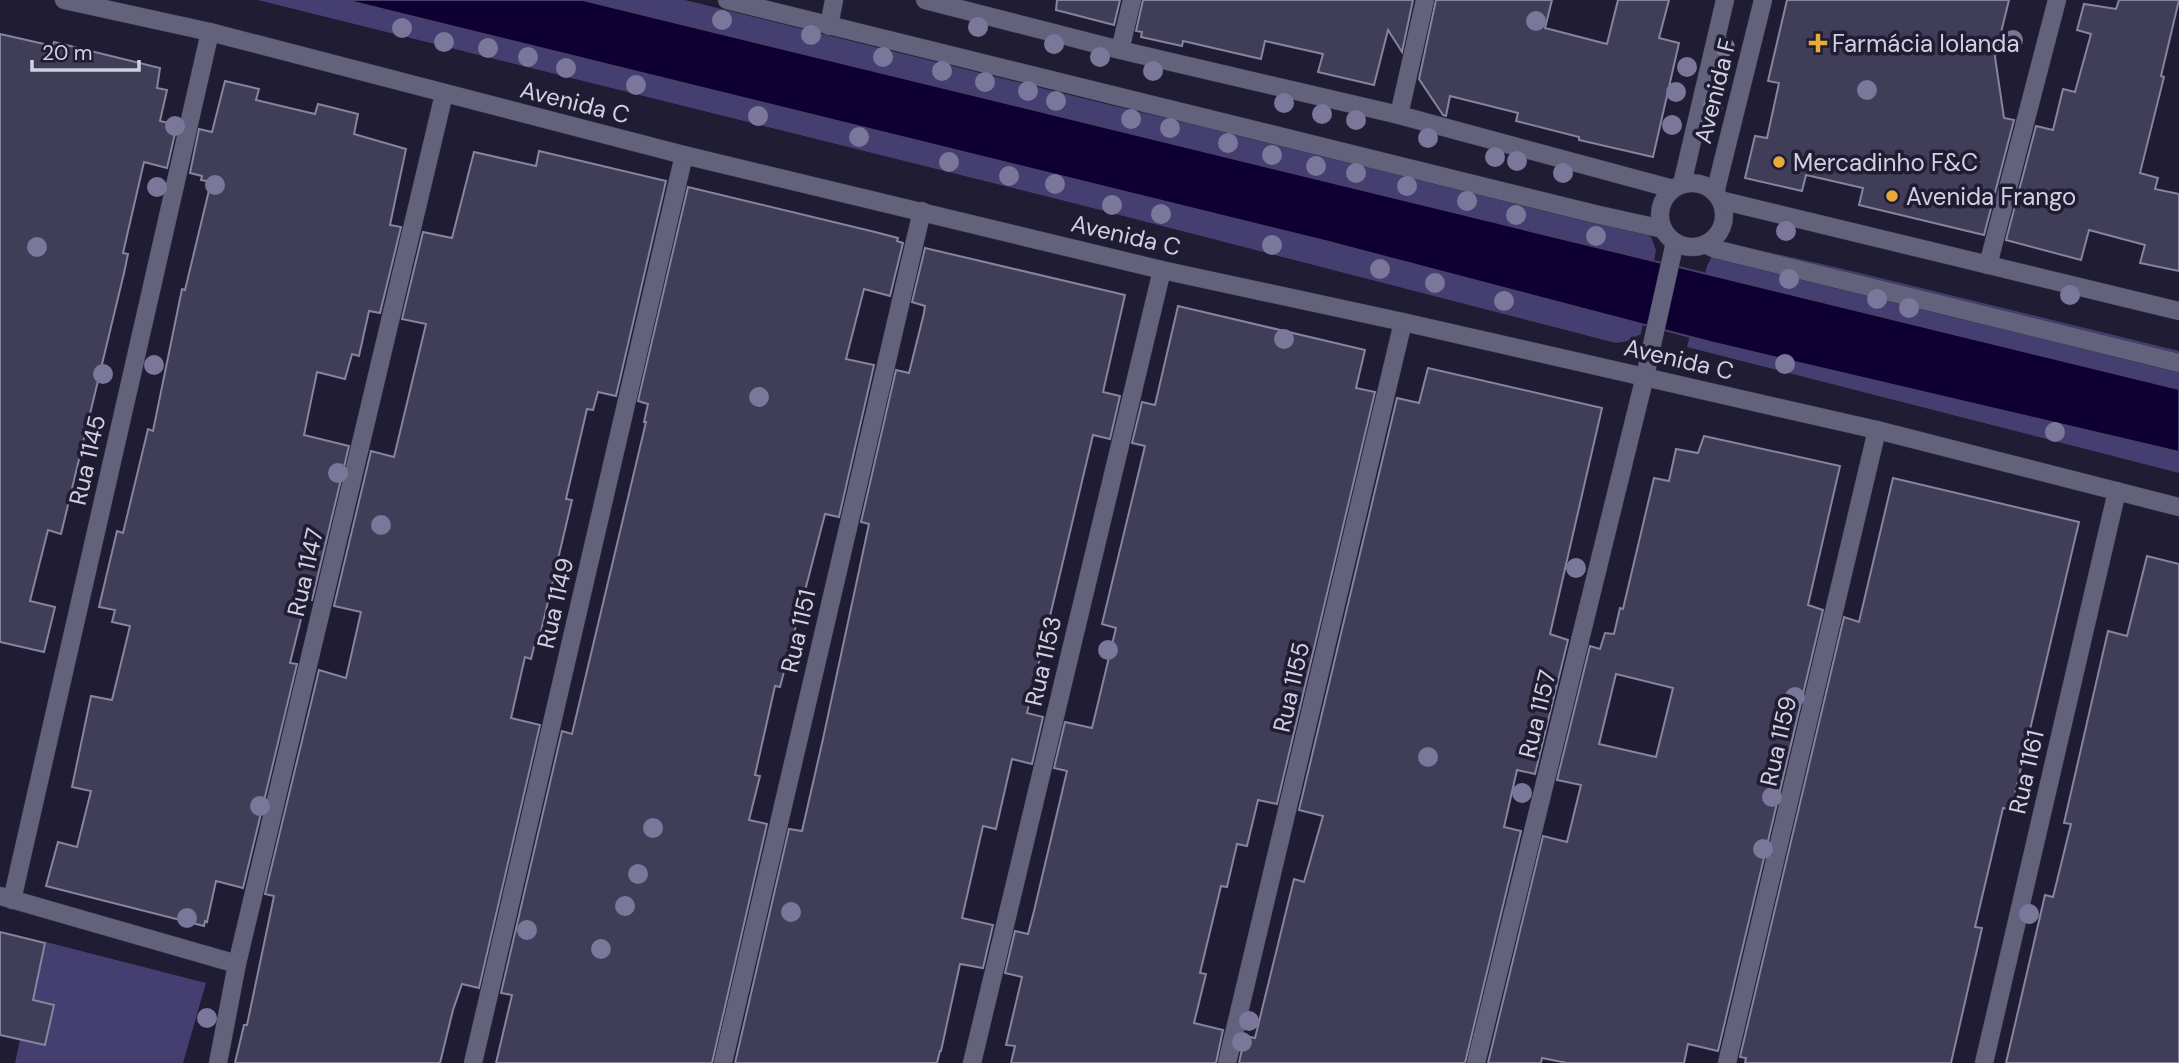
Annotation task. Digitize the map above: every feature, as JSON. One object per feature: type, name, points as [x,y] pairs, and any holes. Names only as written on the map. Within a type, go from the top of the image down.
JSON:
[{"type":"street","name":"Avenida C","points":[[64,0],[210,32],[684,155],[1162,270],[1877,430],[2179,507]]},
{"type":"street","points":[[727,0],[1595,214],[1669,235],[1689,247],[1712,240],[1722,225],[1724,216],[1718,197]]},
{"type":"street","points":[[828,26],[834,0]]},
{"type":"street","points":[[925,0],[1120,50],[1399,115],[1678,187],[1700,184],[1718,197],[2179,311]]},
{"type":"street","points":[[1120,50],[1132,0]]},
{"type":"street","points":[[1399,115],[1425,0]]},
{"type":"street","name":"Avenida F","points":[[1678,187],[1725,0]]},
{"type":"street","name":"Avenida F","points":[[1718,197],[1763,0]]},
{"type":"street","points":[[1989,265],[2057,0]]},
{"type":"street","name":"Rua 1145","points":[[6,898],[210,32]]},
{"type":"street","name":"Rua 1147","points":[[218,1063],[237,964],[444,94]]},
{"type":"street","name":"Rua 1149","points":[[473,1063],[684,155]]},
{"type":"street","points":[[1669,235],[1660,218],[1661,207],[1665,197],[1678,187]]},
{"type":"street","name":"Rua 1151","points":[[723,1063],[922,211]]},
{"type":"street","name":"Rua 1157","points":[[1476,1063],[1645,376],[1668,274],[1669,235]]},
{"type":"street","points":[[1705,244],[1715,250],[2179,363]]},
{"type":"street","name":"Rua 1153","points":[[972,1063],[1162,270]]},
{"type":"street","name":"Rua 1155","points":[[1227,1063],[1403,322]]},
{"type":"street","name":"Rua 1159","points":[[1727,1063],[1877,430]]},
{"type":"street","name":"Rua 1161","points":[[1984,1063],[2117,491]]},
{"type":"street","points":[[6,898],[237,964]]},
{"type":"shaded area","points":[[258,0],[685,0],[1102,103],[1641,230],[1651,237],[1656,250],[1641,334],[1628,341],[1616,343],[1077,204]]},
{"type":"shaded area","points":[[345,0],[583,0],[2179,389],[2179,452],[1710,342],[1325,241]]},
{"type":"shaded area","points":[[1719,241],[2179,351],[2179,473],[1687,347],[1707,266]]},
{"type":"shaded area","points":[[46,942],[206,983],[183,1063],[15,1063],[20,1040],[46,1044],[54,1005],[33,1000]]},
{"type":"building","points":[[1057,0],[1120,0],[1114,25],[1056,10]]},
{"type":"building","points":[[1143,0],[1413,0],[1402,52],[1388,30],[1374,85],[1318,72],[1323,54],[1265,41],[1261,59],[1183,41],[1182,46],[1141,37],[1142,32],[1136,31]]},
{"type":"building","points":[[1436,0],[1552,0],[1545,28],[1607,44],[1618,0],[1669,0],[1659,38],[1679,43],[1653,157],[1579,140],[1579,137],[1516,121],[1518,113],[1450,96],[1446,116],[1443,115],[1419,79]]},
{"type":"building","points":[[1787,0],[2009,0],[1995,57],[2004,118],[2014,120],[1984,235],[1859,205],[1863,188],[1806,175],[1802,191],[1745,178],[1755,136],[1767,138],[1779,83],[1768,81]]},
{"type":"building","points":[[2119,0],[2179,0],[2161,76],[2164,77],[2140,173],[2158,178],[2155,189],[2179,194],[2179,271],[2140,263],[2145,245],[2089,230],[2081,260],[2006,240],[2036,126],[2053,130],[2063,89],[2075,92],[2091,34],[2077,30],[2084,4],[2116,9]]},
{"type":"building","points":[[0,34],[53,46],[54,42],[160,68],[157,88],[167,90],[160,121],[177,125],[167,168],[144,162],[123,253],[128,254],[124,273],[61,534],[48,530],[30,601],[55,607],[44,652],[0,642]]},
{"type":"building","points":[[225,81],[259,89],[256,100],[315,114],[318,104],[358,114],[354,134],[406,149],[390,225],[401,227],[380,313],[369,311],[359,356],[352,354],[345,379],[317,372],[304,435],[349,446],[312,600],[306,599],[290,663],[297,664],[243,888],[216,881],[204,926],[46,886],[58,842],[77,847],[91,791],[72,787],[91,696],[112,700],[130,626],[112,622],[115,610],[99,607],[117,531],[123,533],[148,429],[153,431],[182,289],[185,290],[211,182],[201,180],[202,176],[190,173],[199,129],[212,132]]},
{"type":"building","points":[[539,151],[666,181],[616,396],[598,392],[593,410],[587,409],[566,499],[572,500],[538,644],[535,643],[531,659],[525,657],[511,718],[540,725],[479,988],[462,984],[440,1063],[235,1063],[244,1025],[247,1025],[274,896],[265,894],[319,670],[346,678],[361,612],[334,606],[371,451],[394,457],[426,324],[402,319],[423,232],[452,238],[474,152],[536,166]]},
{"type":"building","points":[[688,187],[875,232],[898,238],[897,241],[903,243],[890,296],[864,289],[846,359],[874,365],[839,517],[825,514],[780,687],[775,686],[755,775],[760,776],[749,820],[767,824],[712,1063],[496,1063],[512,995],[501,993],[562,731],[572,734],[646,422],[648,404],[638,401]]},
{"type":"building","points":[[925,248],[1125,295],[1103,392],[1120,396],[1110,439],[1093,435],[1027,713],[1043,717],[1032,764],[1012,759],[996,829],[983,826],[962,918],[993,925],[983,968],[960,964],[937,1063],[735,1063],[789,829],[802,831],[869,524],[861,522],[896,370],[909,373],[924,313],[925,306],[912,302]]},
{"type":"building","points":[[1178,306],[1365,350],[1356,388],[1375,392],[1277,804],[1258,800],[1247,846],[1237,844],[1227,887],[1221,886],[1200,973],[1206,974],[1194,1023],[1223,1030],[1216,1063],[1011,1063],[1015,1046],[1006,1045],[1022,977],[1005,973],[1015,931],[1028,934],[1034,911],[1067,771],[1054,768],[1065,722],[1092,728],[1116,628],[1102,624],[1145,446],[1132,443],[1142,402],[1155,405]]},
{"type":"building","points":[[1428,368],[1602,408],[1550,634],[1568,640],[1535,774],[1517,770],[1504,827],[1521,831],[1465,1063],[1239,1063],[1245,1036],[1255,1038],[1294,879],[1304,882],[1323,816],[1299,810],[1397,398],[1419,403]]},
{"type":"building","points":[[1704,436],[1840,466],[1808,605],[1823,610],[1718,1051],[1688,1044],[1684,1063],[1567,1063],[1542,1058],[1541,1063],[1488,1063],[1543,836],[1567,842],[1581,785],[1557,780],[1590,646],[1600,649],[1605,633],[1614,634],[1620,608],[1623,609],[1654,478],[1669,481],[1676,449],[1698,453]],"holes":[[[1616,674],[1673,688],[1656,757],[1599,744]]]},
{"type":"building","points":[[1893,478],[2079,522],[2011,810],[2003,808],[1975,927],[1982,928],[1951,1063],[1745,1063],[1746,1058],[1740,1057],[1844,617],[1859,622]]},
{"type":"building","points":[[2147,556],[2179,564],[2179,1063],[2006,1063],[2045,895],[2053,897],[2071,824],[2064,823],[2108,631],[2127,636]]},
{"type":"building","points":[[0,932],[45,943],[33,1000],[54,1005],[45,1045],[0,1035]]},
{"type":"place","name":"Farmácia Iolanda","points":[[1818,43]]},
{"type":"place","name":"Mercadinho F&C","points":[[1779,162]]},
{"type":"place","name":"Avenida Frango","points":[[1892,196]]}]
